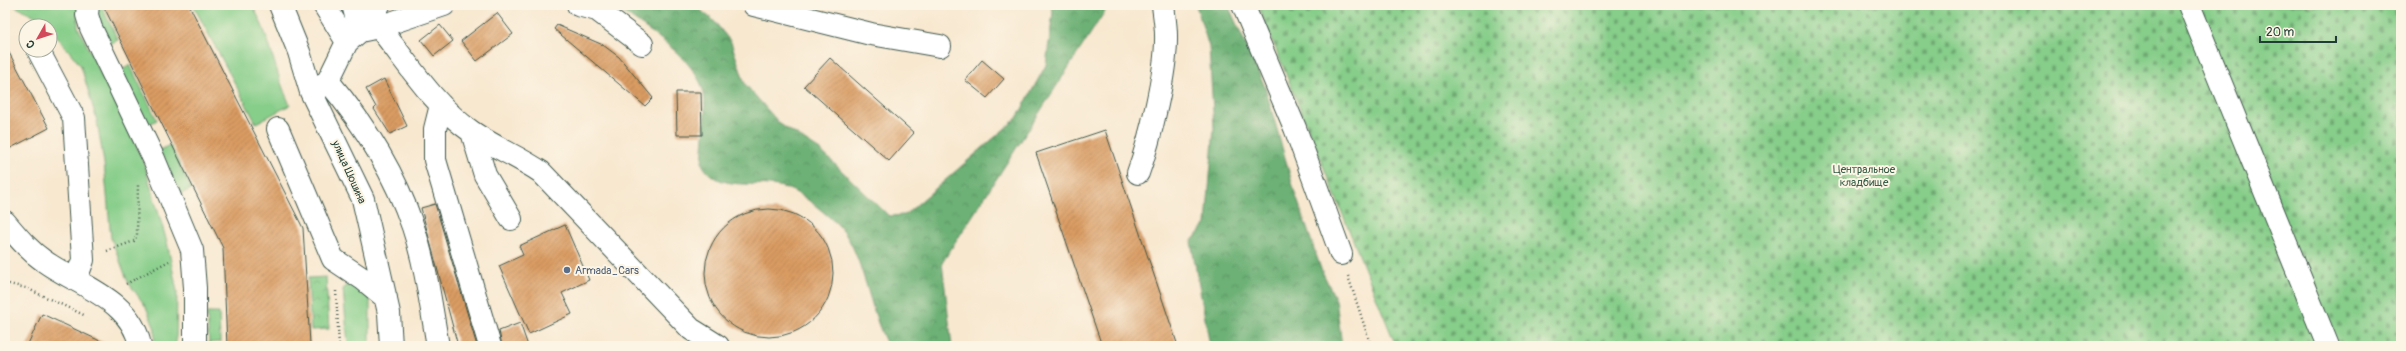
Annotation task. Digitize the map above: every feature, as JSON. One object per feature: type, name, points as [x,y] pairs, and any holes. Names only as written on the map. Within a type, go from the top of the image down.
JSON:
[{"type":"street","points":[[88,5],[88,15],[91,28],[154,159],[192,250],[195,288],[195,346]]},
{"type":"street","name":"улица Шошина","points":[[280,5],[299,52],[320,86],[363,199],[389,313],[391,346]]},
{"type":"street","points":[[324,5],[362,33],[472,132],[517,156],[541,172],[691,329],[718,346]]},
{"type":"street","points":[[354,5],[362,33]]},
{"type":"street","points":[[379,5],[362,33],[320,86],[351,109],[382,157],[413,227],[429,291],[438,346]]},
{"type":"street","points":[[362,33],[444,5]]},
{"type":"street","points":[[578,5],[597,10],[642,44]]},
{"type":"street","points":[[754,5],[871,34],[940,46]]},
{"type":"street","points":[[1138,173],[1147,141],[1164,61],[1166,36],[1163,5]]},
{"type":"street","points":[[1243,5],[1295,128],[1341,254]]},
{"type":"street","points":[[2189,5],[2328,346]]},
{"type":"street","points":[[42,58],[74,118],[80,270]]},
{"type":"street","points":[[441,105],[435,129],[435,160],[490,346]]},
{"type":"street","points":[[278,129],[333,259],[363,279],[386,298]]},
{"type":"street","points":[[472,132],[484,175],[511,219]]},
{"type":"street","points":[[5,222],[28,249],[45,262],[80,270],[102,296],[123,313],[132,324],[140,346]]},
{"type":"path","points":[[80,270],[134,241],[137,235],[139,177],[154,159]]},
{"type":"path","points":[[102,296],[192,250]]},
{"type":"path","points":[[1341,254],[1371,346]]},
{"type":"path","points":[[333,259],[339,346]]},
{"type":"path","points":[[5,283],[26,288],[74,310]]},
{"type":"green space","points":[[12,5],[77,5],[78,27],[143,160],[167,242],[177,291],[176,346],[154,346],[155,329],[146,307],[128,282],[111,238],[104,163],[97,121],[81,66],[58,37],[58,18],[40,18]]},
{"type":"green space","points":[[94,5],[101,5],[118,40],[107,45]]},
{"type":"green space","points":[[193,5],[252,5],[264,29],[280,80],[290,105],[256,123]]},
{"type":"green space","points":[[613,5],[694,5],[714,21],[731,42],[745,84],[780,124],[820,150],[889,216],[905,215],[1017,118],[1046,65],[1053,12],[1050,5],[1109,5],[942,263],[952,346],[888,346],[881,332],[853,248],[845,234],[836,223],[819,208],[793,191],[775,186],[728,182],[718,179],[709,173],[702,164],[705,105],[703,90],[697,77],[678,53]]},
{"type":"green space","points":[[1196,5],[1228,5],[1265,87],[1295,193],[1321,269],[1336,300],[1342,346],[1210,346],[1191,242],[1206,224],[1214,128],[1209,47]]},
{"type":"green space","name":"Центральное кладбище","points":[[1258,5],[2401,5],[2401,346],[1396,346]]},
{"type":"green space","points":[[130,65],[157,120],[147,125],[120,71]]},
{"type":"green space","points":[[170,145],[191,189],[181,194],[159,150]]},
{"type":"green space","points":[[326,277],[329,329],[311,330],[308,278]]},
{"type":"green space","points":[[350,283],[366,289],[370,299],[370,343],[368,346],[352,346],[348,344],[343,289]]},
{"type":"green space","points":[[207,313],[219,313],[220,342],[209,343]]},
{"type":"building","points":[[103,5],[189,5],[303,228],[310,344],[227,346],[223,248]]},
{"type":"building","points":[[497,13],[513,34],[477,61],[461,41]]},
{"type":"building","points":[[440,25],[453,41],[434,56],[421,40]]},
{"type":"building","points":[[557,25],[603,45],[619,57],[653,98],[645,106],[554,29]]},
{"type":"building","points":[[5,45],[49,128],[5,151]]},
{"type":"building","points":[[830,58],[914,133],[889,161],[804,86]]},
{"type":"building","points":[[982,60],[1004,79],[987,98],[965,80]]},
{"type":"building","points":[[384,79],[407,126],[390,134],[374,109],[376,107],[366,89]]},
{"type":"building","points":[[676,92],[701,92],[702,135],[677,135]]},
{"type":"building","points":[[1105,130],[1178,346],[1102,346],[1036,153]]},
{"type":"building","points":[[435,204],[477,346],[458,346],[421,208]]},
{"type":"building","points":[[763,209],[775,209],[794,213],[815,227],[829,248],[833,273],[829,298],[815,319],[794,333],[775,337],[763,337],[744,333],[723,319],[709,298],[705,279],[705,267],[709,248],[723,227],[744,213]]},
{"type":"building","points":[[565,225],[589,280],[562,293],[572,314],[529,334],[499,266],[523,255],[519,246]]},
{"type":"building","points":[[42,314],[111,346],[27,346]]},
{"type":"building","points":[[520,323],[528,346],[502,346],[499,331]]},
{"type":"place","name":"Armada_Cars","points":[[567,270]]}]
